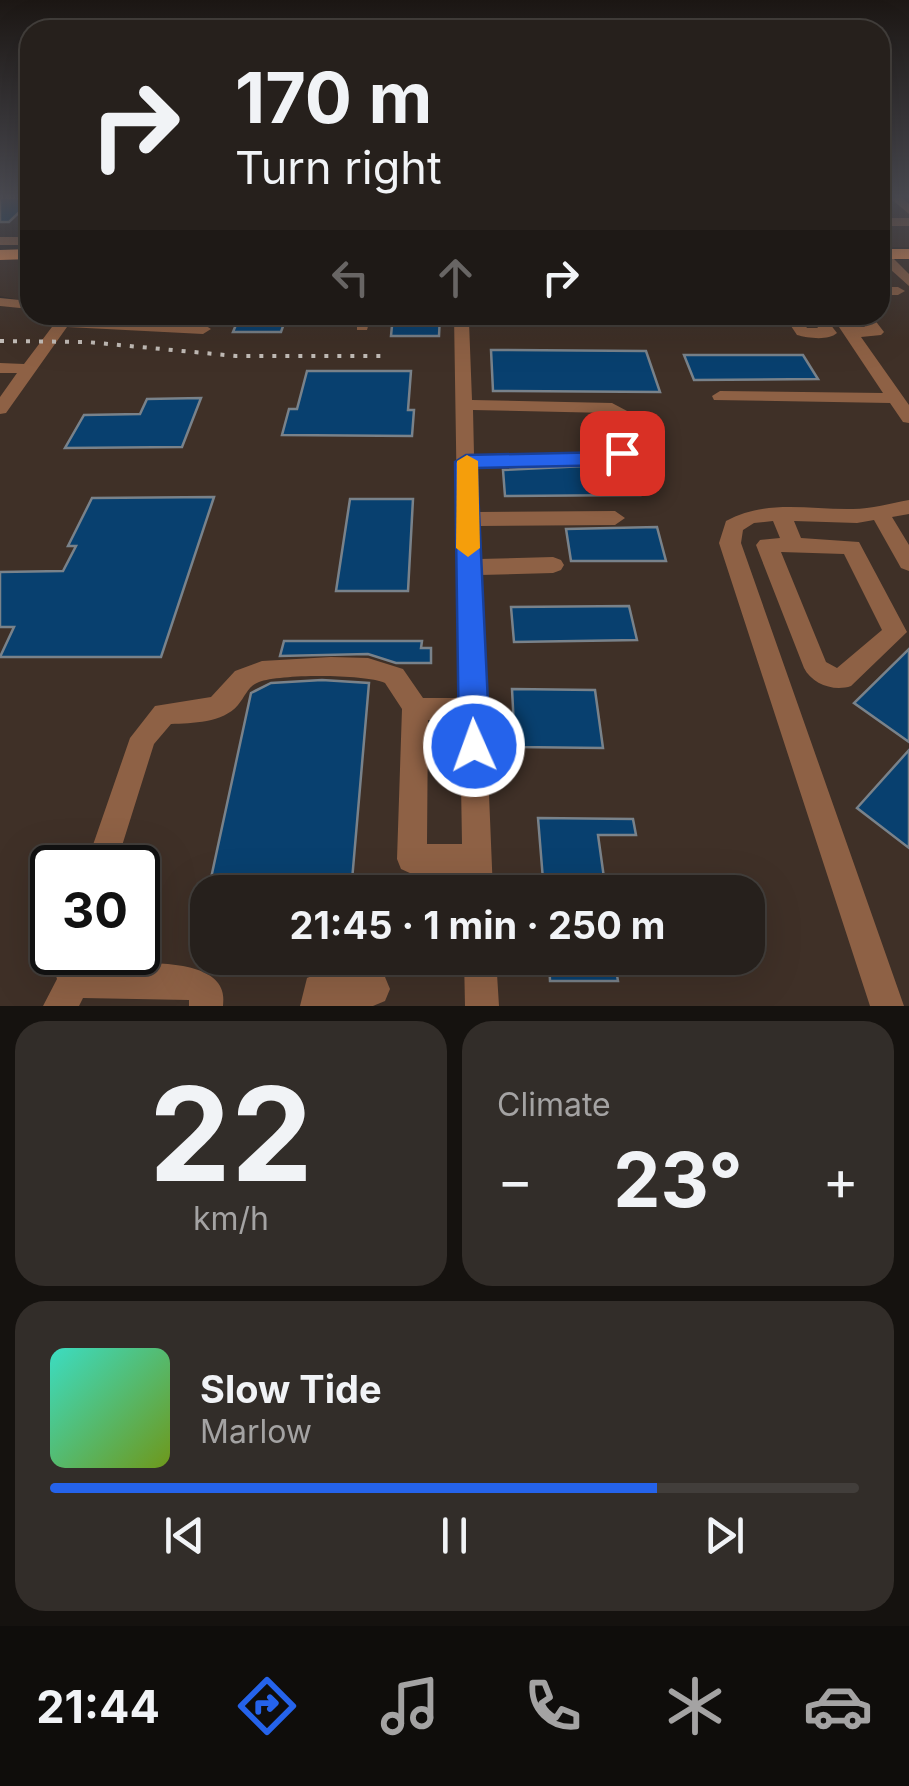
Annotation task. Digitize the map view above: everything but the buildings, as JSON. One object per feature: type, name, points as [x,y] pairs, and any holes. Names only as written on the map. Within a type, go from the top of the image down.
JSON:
[{"type":"street","points":[[0,409],[62,325]]},
{"type":"street","points":[[148,325],[203,329]]},
{"type":"street","points":[[462,325],[478,875]]},
{"type":"street","points":[[798,325],[802,332],[829,332],[824,325]]},
{"type":"street","points":[[845,325],[909,418]]},
{"type":"street","points":[[850,332],[876,332],[871,325]]},
{"type":"street","points":[[0,368],[30,369]]},
{"type":"street","points":[[720,396],[895,398]]},
{"type":"street","points":[[464,405],[612,408],[620,412],[622,453],[616,458],[466,462]]},
{"type":"street","points":[[887,1006],[730,544],[733,526],[749,516],[880,512],[909,507]]},
{"type":"street","points":[[880,512],[909,563]]},
{"type":"street","points":[[781,514],[793,545]]},
{"type":"street","points":[[468,518],[615,518]]},
{"type":"street","points":[[767,545],[793,545],[852,547],[895,632],[842,679],[820,673],[816,668],[767,545]]},
{"type":"street","points":[[469,566],[553,565]]},
{"type":"street","points":[[108,845],[143,738],[164,714],[201,711],[224,703],[245,675],[367,669],[391,674],[407,691],[415,709],[412,859],[478,860]]},
{"type":"street","points":[[415,709],[473,708]]},
{"type":"street","points":[[481,975],[482,1006]]},
{"type":"street","points":[[69,980],[196,982],[208,994],[206,1006]]},
{"type":"street","points":[[317,1006],[318,990],[373,988]]},
{"type":"shaded area","points":[[0,258],[20,258],[20,300],[0,296]]},
{"type":"shaded area","points":[[890,260],[909,260],[909,1006],[0,1006],[0,306],[20,307],[20,325],[890,325]]},
{"type":"railway","points":[[0,341],[87,342],[236,356],[386,356]]},
{"type":"slow traffic","points":[[467,461],[468,548]]},
{"type":"route","points":[[474,746],[466,462],[616,458],[622,453]]}]
